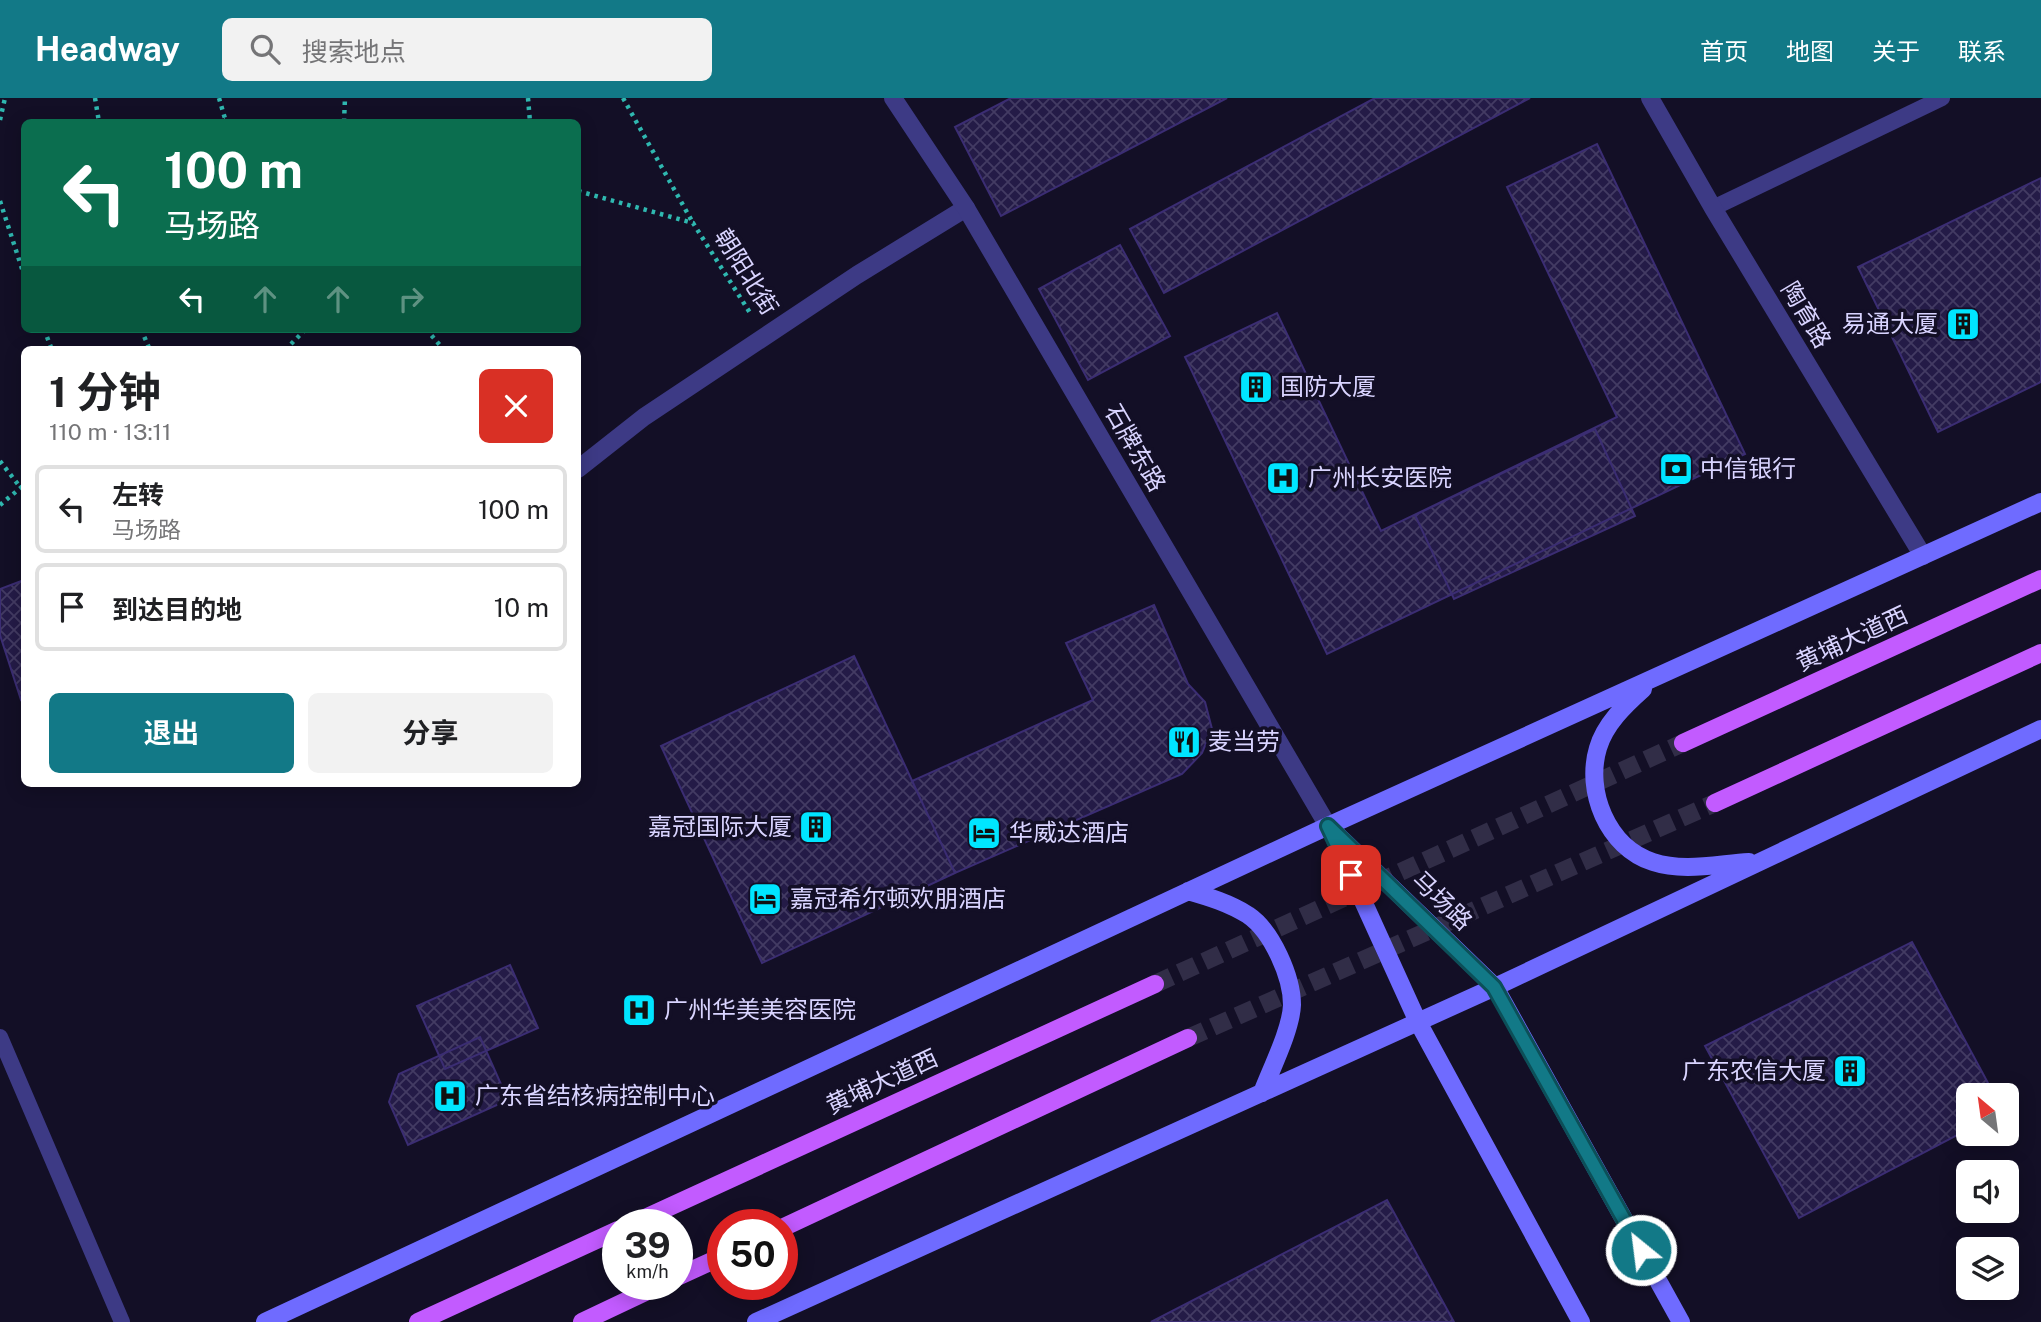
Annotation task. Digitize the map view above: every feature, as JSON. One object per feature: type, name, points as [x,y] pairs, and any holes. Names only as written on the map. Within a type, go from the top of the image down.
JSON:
[{"type":"main road","points":[[265,1322],[1328,826],[2041,502]]},
{"type":"main road","name":"黄埔大道西","points":[[1683,743],[2041,579]]},
{"type":"main road","points":[[1715,803],[2041,653]]},
{"type":"main road","points":[[1656,677],[1617,713],[1598,746],[1593,780],[1602,815],[1625,848],[1652,862],[1685,867],[1760,861]]},
{"type":"main road","points":[[756,1322],[1494,987],[2041,729]]},
{"type":"main road","points":[[1328,826],[1418,1022],[1581,1322]]},
{"type":"main road","name":"马场路","points":[[1328,826],[1494,987],[1681,1322]]},
{"type":"main road","points":[[1188,891],[1220,900],[1251,917],[1277,949],[1287,974],[1292,1006],[1281,1045],[1262,1093]]},
{"type":"main road","name":"黄埔大道西","points":[[665,1209],[1155,984]]},
{"type":"main road","points":[[798,1221],[1188,1038]]},
{"type":"main road","points":[[418,1322],[602,1237]]},
{"type":"main road","points":[[582,1322],[628,1300]]},
{"type":"street","name":"石牌东路","points":[[893,98],[966,208],[1328,826]]},
{"type":"street","name":"陶育路","points":[[1650,98],[1713,208],[1923,556]]},
{"type":"street","points":[[581,467],[644,417],[857,275],[966,208]]},
{"type":"lane","points":[[1713,208],[1942,98]]},
{"type":"lane","points":[[0,1037],[122,1322]]},
{"type":"path","points":[[0,120],[5,98]]},
{"type":"path","points":[[96,98],[99,119]]},
{"type":"path","points":[[219,98],[225,119]]},
{"type":"path","points":[[344,119],[345,98]]},
{"type":"path","points":[[528,98],[530,119]]},
{"type":"path","points":[[624,98],[693,223]]},
{"type":"path","name":"朝阳北街","points":[[581,192],[693,223],[765,336]]},
{"type":"path","points":[[0,201],[21,266]]},
{"type":"path","points":[[289,346],[302,333]]},
{"type":"path","points":[[0,461],[21,485]]},
{"type":"path","points":[[0,505],[21,487]]},
{"type":"building","points":[[1011,98],[1227,98],[1001,216],[955,127]]},
{"type":"building","points":[[1375,98],[1530,98],[1164,293],[1130,229]]},
{"type":"building","name":"国防大厦","points":[[1597,144],[1745,454],[1327,654],[1185,357],[1277,313],[1381,531],[1617,417],[1507,187]]},
{"type":"building","name":"易通大厦","points":[[2041,178],[2041,382],[1938,432],[1858,267]]},
{"type":"building","points":[[1120,245],[1170,336],[1088,380],[1039,289]]},
{"type":"building","points":[[1595,429],[1635,516],[1454,599],[1415,515]]},
{"type":"building","points":[[21,581],[21,700],[0,635],[0,589]]},
{"type":"building","points":[[1154,605],[1188,684],[1205,702],[1212,729],[1202,753],[1182,774],[955,873],[912,781],[1093,700],[1066,643]]},
{"type":"building","name":"嘉冠国际大厦","points":[[854,656],[955,873],[762,963],[661,746]]},
{"type":"building","name":"广东农信大厦","points":[[1912,942],[1988,1083],[1956,1083],[1956,1136],[1799,1218],[1705,1046]]},
{"type":"building","points":[[510,965],[538,1028],[445,1069],[417,1006]]},
{"type":"building","points":[[480,1037],[508,1100],[408,1145],[389,1102],[399,1074]]},
{"type":"building","points":[[1387,1200],[1454,1322],[1151,1322]]},
{"type":"tunnel","points":[[1155,984],[1683,743]]},
{"type":"tunnel","points":[[1188,1038],[1715,803]]},
{"type":"place","name":"易通大厦","points":[[1963,324]]},
{"type":"place","name":"国防大厦","points":[[1256,387]]},
{"type":"place","name":"中信银行","points":[[1676,469]]},
{"type":"place","name":"广州长安医院","points":[[1283,478]]},
{"type":"place","name":"麦当劳","points":[[1184,742]]},
{"type":"place","name":"嘉冠国际大厦","points":[[816,827]]},
{"type":"place","name":"华威达酒店","points":[[984,833]]},
{"type":"place","name":"嘉冠希尔顿欢朋酒店","points":[[765,899]]},
{"type":"place","name":"广州华美美容医院","points":[[639,1010]]},
{"type":"place","name":"广东农信大厦","points":[[1850,1071]]},
{"type":"place","name":"广东省结核病控制中心","points":[[450,1096]]},
{"type":"route","points":[[1351,875],[1328,826],[1494,987],[1641,1250]]}]
